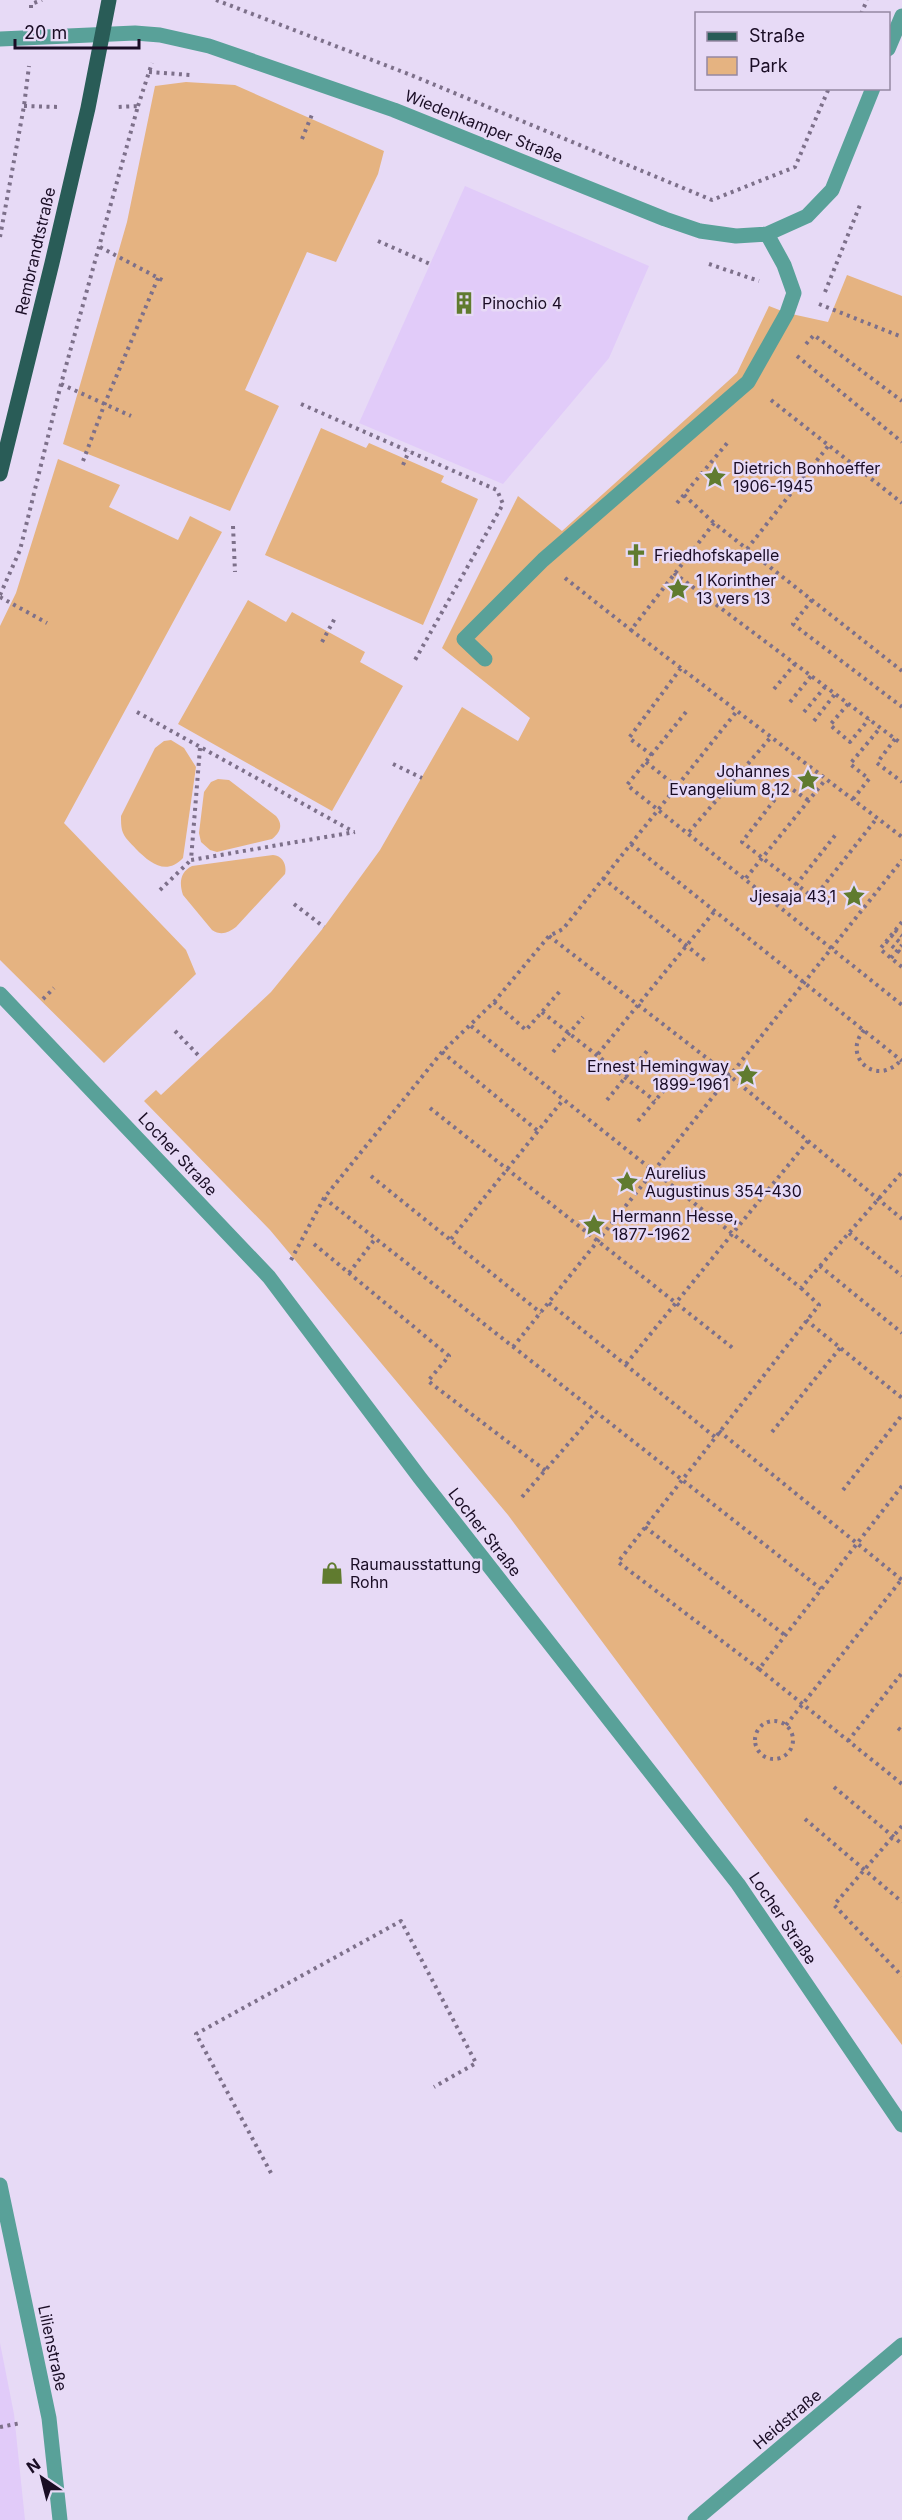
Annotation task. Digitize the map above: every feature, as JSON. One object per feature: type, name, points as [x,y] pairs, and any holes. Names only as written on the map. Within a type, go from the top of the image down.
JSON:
[{"type":"main road","name":"Rembrandtstraße","points":[[0,474],[88,108],[109,0]]},
{"type":"street","points":[[890,45],[902,16]]},
{"type":"street","name":"Wiedenkamper Straße","points":[[0,39],[135,33],[160,35],[209,46],[394,110],[700,231],[736,236],[767,234],[807,216],[832,190],[872,90]]},
{"type":"street","points":[[485,659],[464,639],[543,560],[748,382],[787,313],[794,293],[784,265],[767,234]]},
{"type":"street","name":"Locher Straße","points":[[0,994],[269,1277],[420,1478],[738,1884],[902,2125]]},
{"type":"street","name":"Lilienstraße","points":[[0,2185],[49,2418],[60,2520]]},
{"type":"street","name":"Heidstraße","points":[[695,2520],[902,2345]]},
{"type":"path","points":[[31,4],[42,0]]},
{"type":"path","points":[[216,0],[411,75],[711,200],[795,167],[828,90]]},
{"type":"path","points":[[0,237],[24,106],[32,37]]},
{"type":"path","points":[[302,140],[315,109]]},
{"type":"path","points":[[378,241],[430,264]]},
{"type":"path","points":[[100,247],[164,281]]},
{"type":"path","points":[[83,461],[158,278]]},
{"type":"path","points":[[794,293],[902,337]]},
{"type":"path","points":[[902,401],[814,334],[796,355],[902,442]]},
{"type":"path","points":[[61,384],[131,416]]},
{"type":"path","points":[[301,404],[497,490],[503,504],[416,660]]},
{"type":"path","points":[[778,405],[902,503]]},
{"type":"path","points":[[677,503],[728,441]]},
{"type":"path","points":[[747,549],[829,445]]},
{"type":"path","points":[[403,465],[409,452]]},
{"type":"path","points":[[684,495],[714,523],[902,671]]},
{"type":"path","points":[[631,630],[714,523]]},
{"type":"path","points":[[233,526],[235,572]]},
{"type":"path","points":[[543,560],[902,837]]},
{"type":"path","points":[[674,573],[902,744]]},
{"type":"path","points":[[0,597],[47,623]]},
{"type":"path","points":[[812,600],[793,624],[902,707]]},
{"type":"path","points":[[322,642],[335,618]]},
{"type":"path","points":[[774,689],[795,664]]},
{"type":"path","points":[[652,755],[629,738],[681,668]]},
{"type":"path","points":[[790,702],[811,676]]},
{"type":"path","points":[[804,712],[825,687]]},
{"type":"path","points":[[814,721],[835,694]]},
{"type":"path","points":[[848,704],[830,725],[850,742],[869,719]]},
{"type":"path","points":[[269,1277],[294,1258],[324,1198],[442,1052],[494,1002],[549,936],[563,929],[736,711]]},
{"type":"path","points":[[137,712],[355,832],[191,860],[160,890]]},
{"type":"path","points":[[686,712],[627,785],[689,832],[902,1005]]},
{"type":"path","points":[[853,799],[869,779],[850,764],[880,728]]},
{"type":"path","points":[[689,832],[771,736]]},
{"type":"path","points":[[895,739],[878,764],[902,782]]},
{"type":"path","points":[[191,860],[200,748]]},
{"type":"path","points":[[646,762],[677,787]]},
{"type":"path","points":[[393,764],[422,778]]},
{"type":"path","points":[[746,878],[826,778]]},
{"type":"path","points":[[808,800],[786,785],[742,842],[814,898],[877,818]]},
{"type":"path","points":[[796,885],[837,833]]},
{"type":"path","points":[[631,844],[714,912],[805,983],[864,1030],[901,1060],[888,1070],[880,1071],[865,1066],[856,1052],[858,1036],[864,1030]]},
{"type":"path","points":[[513,1347],[902,860]]},
{"type":"path","points":[[603,878],[708,963]]},
{"type":"path","points":[[294,904],[324,927]]},
{"type":"path","points":[[598,1054],[714,912]]},
{"type":"path","points":[[902,921],[880,949],[902,965]]},
{"type":"path","points":[[895,930],[902,936]]},
{"type":"path","points":[[891,935],[902,944],[900,952],[891,958]]},
{"type":"path","points":[[549,936],[730,1076],[902,1219]]},
{"type":"path","points":[[886,941],[900,952]]},
{"type":"path","points":[[494,1002],[526,1030],[561,990]]},
{"type":"path","points":[[542,1012],[655,1101]]},
{"type":"path","points":[[553,1052],[583,1017]]},
{"type":"path","points":[[471,1026],[801,1288],[819,1305],[618,1562],[902,1784]]},
{"type":"path","points":[[175,1031],[201,1059]]},
{"type":"path","points":[[607,1100],[647,1051]]},
{"type":"path","points":[[442,1052],[538,1131]]},
{"type":"path","points":[[638,1121],[676,1076]]},
{"type":"path","points":[[451,1239],[563,1100]]},
{"type":"path","points":[[430,1108],[734,1349]]},
{"type":"path","points":[[626,1364],[808,1141]]},
{"type":"path","points":[[801,1288],[902,1172]]},
{"type":"path","points":[[371,1176],[541,1313]]},
{"type":"path","points":[[324,1198],[821,1590]]},
{"type":"path","points":[[849,1233],[902,1276]]},
{"type":"path","points":[[349,1273],[375,1239]]},
{"type":"path","points":[[314,1244],[449,1356],[428,1381],[546,1471]]},
{"type":"path","points":[[820,1266],[902,1333]]},
{"type":"path","points":[[549,1303],[715,1437]]},
{"type":"path","points":[[806,1320],[902,1398]]},
{"type":"path","points":[[772,1432],[840,1348]]},
{"type":"path","points":[[522,1497],[595,1413]]},
{"type":"path","points":[[843,1490],[902,1415]]},
{"type":"path","points":[[719,1431],[902,1580],[786,1725]]},
{"type":"path","points":[[759,1670],[902,1486]]},
{"type":"path","points":[[645,1527],[786,1636]]},
{"type":"path","points":[[848,1741],[902,1673]]},
{"type":"path","points":[[769,1721],[786,1725],[793,1736],[793,1743],[787,1754],[775,1758],[762,1755],[754,1739],[759,1728],[769,1721]]},
{"type":"path","points":[[834,1787],[902,1844]]},
{"type":"path","points":[[805,1819],[902,1902]]},
{"type":"path","points":[[902,1826],[834,1905],[902,1976]]},
{"type":"path","points":[[271,2173],[196,2034],[400,1921],[476,2063],[434,2087]]},
{"type":"shaded area","points":[[465,186],[649,266],[609,358],[503,484],[359,423]]},
{"type":"shaded area","points":[[0,2343],[14,2414],[25,2520],[0,2520]]},
{"type":"green space","points":[[186,82],[235,85],[384,151],[378,174],[336,262],[307,252],[245,390],[279,406],[230,511],[63,444],[127,222],[155,86]]},
{"type":"green space","points":[[847,275],[902,296],[902,2045],[508,1515],[270,1230],[144,1101],[156,1090],[161,1095],[271,992],[324,927],[380,850],[462,707],[518,741],[530,718],[442,648],[518,496],[562,531],[737,373],[769,306],[787,313],[828,322]]},
{"type":"green space","points":[[321,428],[366,448],[369,443],[444,476],[441,482],[478,499],[423,625],[265,555]]},
{"type":"green space","points":[[58,459],[120,485],[109,507],[178,540],[190,516],[222,532],[64,823],[186,950],[196,974],[104,1063],[0,960],[0,626],[16,593]]},
{"type":"green space","points":[[248,600],[286,622],[292,612],[365,652],[360,662],[403,686],[332,811],[178,724]]},
{"type":"green space","points":[[171,740],[184,748],[196,767],[183,858],[177,863],[164,867],[147,859],[124,836],[121,816],[155,748],[164,741]]},
{"type":"green space","points":[[218,779],[229,780],[276,816],[280,825],[279,831],[272,839],[217,852],[210,850],[201,842],[199,833],[204,792],[211,782]]},
{"type":"green space","points":[[273,855],[284,862],[285,874],[236,927],[227,932],[218,933],[212,930],[183,895],[182,878],[185,871],[192,866]]},
{"type":"place","name":"Pinochio 4","points":[[464,303]]},
{"type":"place","name":"Dietrich Bonhoeffer 1906-1945","points":[[715,477]]},
{"type":"place","name":"Friedhofskapelle","points":[[636,555]]},
{"type":"place","name":"1 Korinther 13 vers 13","points":[[678,589]]},
{"type":"place","name":"Johannes Evangelium 8,12","points":[[808,780]]},
{"type":"place","name":"Jjesaja 43,1","points":[[854,896]]},
{"type":"place","name":"Ernest Hemingway 1899-1961","points":[[747,1075]]},
{"type":"place","name":"Aurelius Augustinus 354-430","points":[[627,1182]]},
{"type":"place","name":"Hermann Hesse, 1877-1962","points":[[594,1225]]},
{"type":"place","name":"Raumausstattung Rohn","points":[[332,1573]]}]
